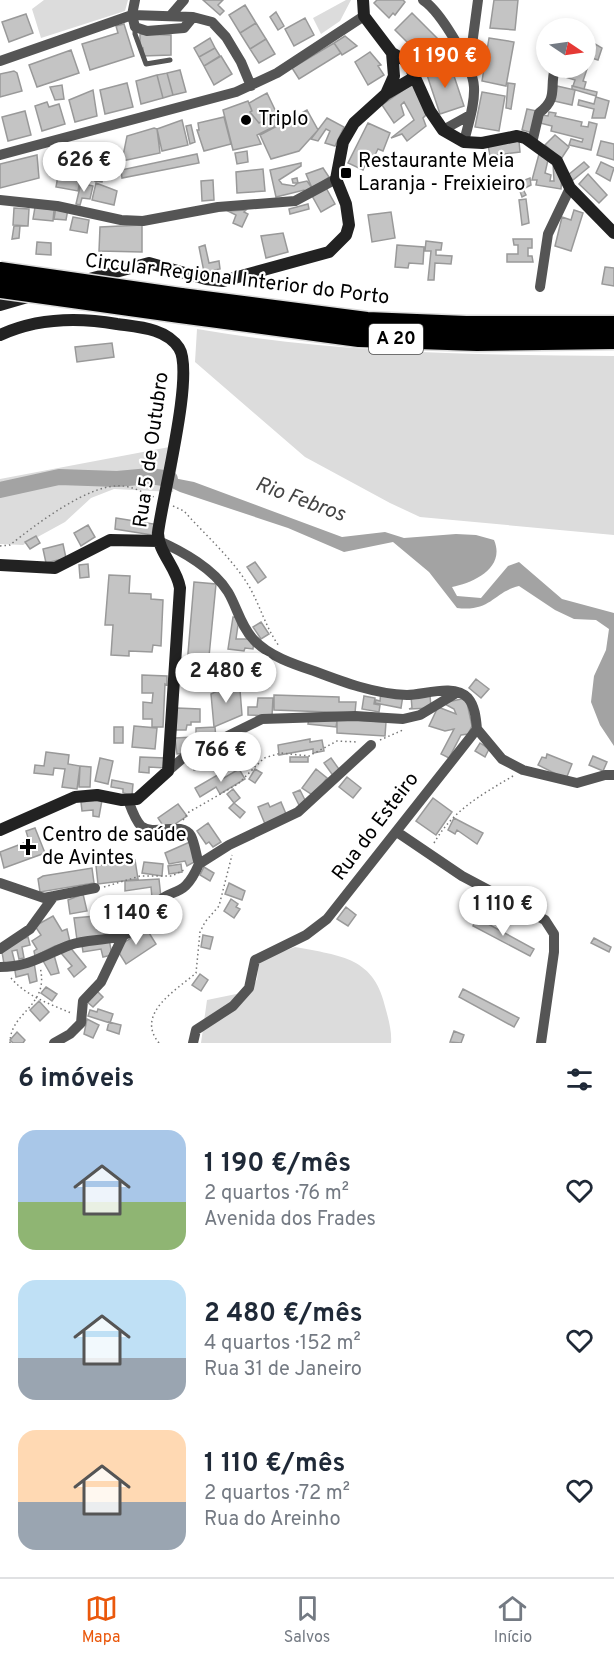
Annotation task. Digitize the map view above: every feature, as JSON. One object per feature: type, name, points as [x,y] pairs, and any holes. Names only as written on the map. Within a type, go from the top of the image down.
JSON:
[{"type":"highway","name":"Circular Regional Interior do Porto","points":[[0,272],[359,338],[477,342],[614,340]]},
{"type":"highway","name":"Circular Regional Interior do Porto","points":[[0,289],[367,321],[466,325],[614,324]]},
{"type":"street","points":[[135,0],[132,15],[135,27],[147,31],[184,28],[193,16]]},
{"type":"street","points":[[171,15],[184,0]]},
{"type":"street","points":[[363,0],[364,16],[392,53],[408,62],[434,118],[443,130],[464,142],[482,143],[518,136],[532,143],[557,161],[570,188],[614,233]]},
{"type":"street","points":[[423,0],[443,21],[459,49],[474,84],[464,142]]},
{"type":"street","points":[[459,49],[472,45],[478,0]]},
{"type":"street","points":[[0,61],[132,15],[193,16],[212,22],[226,37],[241,62],[251,86]]},
{"type":"street","points":[[0,155],[251,86],[287,66],[364,16]]},
{"type":"street","points":[[386,94],[394,76],[392,53]]},
{"type":"street","points":[[0,305],[142,263],[224,281],[329,252],[346,235],[348,225],[346,204],[336,179],[339,153],[346,134],[362,114],[386,94],[415,77]]},
{"type":"street","points":[[532,143],[539,113],[549,105],[554,92],[552,78]]},
{"type":"street","points":[[443,130],[470,114]]},
{"type":"street","points":[[0,200],[57,206],[121,220],[143,221],[218,207],[295,201],[336,179]]},
{"type":"street","points":[[540,287],[548,234],[570,188]]},
{"type":"street","name":"Rua 5 de Outubro","points":[[0,334],[27,324],[85,319],[152,330],[168,337],[183,355],[184,374],[166,481],[159,541],[176,573],[180,588],[168,771]]},
{"type":"street","points":[[0,565],[55,568],[110,540],[159,541],[179,550],[227,589],[254,640],[273,655],[356,686],[407,695],[458,692],[468,698],[474,708],[477,729],[502,759],[523,770],[577,783],[605,775],[614,775]]},
{"type":"street","points":[[0,830],[75,797],[97,795],[128,800],[142,796],[183,758],[262,718],[355,716],[403,719],[420,715],[458,692]]},
{"type":"street","name":"Rua do Esteiro","points":[[193,1043],[196,1030],[233,1006],[249,988],[255,960],[306,935],[327,919],[477,729]]},
{"type":"street","points":[[3,967],[39,961],[70,945],[134,930],[155,904],[184,889],[191,882],[199,864],[235,842],[298,812],[371,745]]},
{"type":"street","points":[[128,800],[142,827],[148,830],[178,829],[191,836],[199,864]]},
{"type":"street","points":[[397,832],[428,855],[545,920],[554,934],[554,952],[541,1043]]},
{"type":"street","points":[[0,883],[44,897],[95,888]]},
{"type":"street","points":[[0,949],[30,929],[54,896]]},
{"type":"street","points":[[54,1043],[70,1034],[82,1019],[83,1001],[101,982],[124,934]]},
{"type":"lane","points":[[135,27],[135,34],[146,64],[170,60]]},
{"type":"path","points":[[0,546],[10,545],[84,494],[99,489],[122,485],[155,498]]},
{"type":"path","points":[[171,505],[184,511],[241,575],[251,589],[263,620],[289,662]]},
{"type":"path","points":[[178,829],[189,812],[238,784],[264,758],[281,753],[309,756],[337,741],[371,745]]},
{"type":"path","points":[[428,855],[445,824],[461,808],[523,770]]},
{"type":"path","points":[[159,1043],[151,1034],[151,1019],[158,1006],[196,973],[200,932],[205,922],[219,906],[235,842]]},
{"type":"path","points":[[95,888],[140,876],[172,876],[199,864]]},
{"type":"path","points":[[10,1043],[14,1027],[38,998],[44,980],[39,961]]},
{"type":"path","points":[[3,967],[12,980],[38,998],[82,1019]]},
{"type":"shaded area","points":[[44,0],[128,0],[125,11],[41,38],[32,9]]},
{"type":"shaded area","points":[[346,0],[351,0],[340,21],[321,34],[313,18]]},
{"type":"shaded area","points":[[197,329],[353,348],[509,355],[614,356],[614,535],[420,517],[390,503],[305,457],[195,362]]},
{"type":"shaded area","points":[[180,445],[173,492],[114,489],[91,498],[65,522],[23,545],[0,544],[0,479]]},
{"type":"shaded area","points":[[153,474],[194,482],[342,537],[385,532],[404,538],[456,534],[476,535],[494,540],[497,550],[492,566],[478,578],[452,587],[457,596],[481,598],[508,566],[519,562],[562,599],[614,613],[614,746],[600,725],[591,702],[594,676],[606,650],[609,629],[596,620],[574,619],[555,610],[519,586],[478,607],[457,608],[429,572],[393,542],[344,552],[288,528],[180,492],[153,479],[150,476]]},
{"type":"shaded area","points":[[295,947],[342,957],[365,969],[381,992],[389,1023],[391,1043],[201,1043],[207,1000],[251,991],[257,979],[259,960]]},
{"type":"building","points":[[203,0],[223,0],[218,5],[224,11],[220,15]]},
{"type":"building","points":[[377,0],[403,0],[405,2],[395,15],[393,13],[389,18],[374,3]]},
{"type":"building","points":[[494,0],[518,0],[515,30],[490,28]]},
{"type":"building","points":[[245,5],[256,23],[240,33],[229,15]]},
{"type":"building","points":[[276,12],[284,26],[278,30],[270,17]]},
{"type":"building","points":[[412,13],[443,44],[426,61],[395,30]]},
{"type":"building","points":[[26,14],[33,33],[9,42],[2,22]]},
{"type":"building","points":[[305,18],[314,35],[294,46],[285,29]]},
{"type":"building","points":[[256,23],[266,39],[250,49],[240,33]]},
{"type":"building","points":[[124,24],[134,56],[90,70],[82,44],[118,33],[116,26]]},
{"type":"building","points":[[140,34],[171,35],[171,55],[143,56],[143,48],[140,48]]},
{"type":"building","points":[[345,36],[357,46],[342,55],[334,43]]},
{"type":"building","points":[[210,38],[215,48],[199,57],[194,48]]},
{"type":"building","points":[[489,38],[514,42],[506,86],[482,81]]},
{"type":"building","points":[[266,39],[275,54],[259,63],[250,49]]},
{"type":"building","points":[[334,43],[341,53],[299,79],[292,68]]},
{"type":"building","points":[[596,44],[602,48],[598,60],[596,59]]},
{"type":"building","points":[[215,48],[220,56],[204,66],[199,57]]},
{"type":"building","points":[[71,50],[79,73],[37,87],[29,65]]},
{"type":"building","points":[[370,52],[381,65],[378,66],[384,75],[368,85],[355,62]]},
{"type":"building","points":[[221,56],[232,74],[214,85],[204,66]]},
{"type":"building","points":[[450,64],[464,106],[440,114],[426,72]]},
{"type":"building","points":[[180,70],[186,92],[173,95],[167,73]]},
{"type":"building","points":[[14,71],[17,73],[22,91],[0,97],[0,74]]},
{"type":"building","points":[[167,73],[173,95],[163,98],[157,75]]},
{"type":"building","points":[[157,75],[163,98],[141,104],[136,81]]},
{"type":"building","points":[[568,78],[584,78],[583,81],[586,82],[584,89],[573,86],[575,80]]},
{"type":"building","points":[[415,82],[427,114],[423,118],[426,126],[407,141],[402,134],[391,138],[414,120],[404,102],[401,105],[404,115],[394,123],[382,105]]},
{"type":"building","points":[[127,83],[133,107],[105,114],[100,90]]},
{"type":"building","points":[[508,83],[515,84],[511,109],[506,108]]},
{"type":"building","points":[[62,85],[64,99],[55,100],[50,87]]},
{"type":"building","points":[[557,86],[575,90],[572,105],[554,101]]},
{"type":"building","points":[[572,86],[597,92],[596,97],[609,101],[605,118],[592,118],[594,109],[578,105],[579,100],[594,104],[596,96],[572,89]]},
{"type":"building","points":[[93,90],[97,116],[75,122],[69,100]]},
{"type":"building","points":[[482,92],[505,96],[499,131],[475,127]]},
{"type":"building","points":[[267,93],[277,114],[259,123],[250,112],[252,111],[249,103]]},
{"type":"building","points":[[248,101],[252,111],[250,112],[259,123],[278,113],[283,122],[257,135],[261,144],[233,150],[223,110]]},
{"type":"building","points":[[47,102],[49,107],[59,104],[65,124],[42,131],[35,106]]},
{"type":"building","points":[[527,109],[537,111],[533,133],[522,130]]},
{"type":"building","points":[[307,110],[318,130],[299,151],[271,159],[260,135]]},
{"type":"building","points":[[25,111],[31,135],[8,141],[2,117]]},
{"type":"building","points":[[549,112],[556,113],[555,116],[582,122],[581,126],[588,127],[589,122],[597,124],[591,150],[569,145],[571,139],[582,142],[583,139],[551,131],[552,126],[540,123],[542,115],[548,116]]},
{"type":"building","points":[[224,117],[231,144],[204,151],[197,130],[199,130],[198,123]]},
{"type":"building","points":[[327,118],[344,127],[335,146],[325,143],[330,131],[326,129],[318,141],[311,139]]},
{"type":"building","points":[[182,120],[188,145],[162,151],[157,129]]},
{"type":"building","points":[[368,123],[390,133],[383,151],[378,149],[374,157],[369,155],[363,170],[348,163]]},
{"type":"building","points":[[191,125],[195,142],[190,144],[186,126]]},
{"type":"building","points":[[157,129],[160,153],[122,161],[127,136]]},
{"type":"building","points":[[555,135],[569,147],[561,159],[545,145]]},
{"type":"building","points":[[519,141],[520,152],[490,156],[488,145]]},
{"type":"building","points":[[601,141],[614,144],[614,160],[597,155]]},
{"type":"building","points":[[247,151],[248,162],[237,164],[235,153]]},
{"type":"building","points":[[197,154],[199,163],[122,178],[121,170]]},
{"type":"building","points":[[539,154],[548,160],[545,173],[551,175],[550,181],[554,181],[553,163],[562,175],[561,189],[536,185],[537,180],[532,180]]},
{"type":"building","points":[[37,155],[39,178],[0,188],[0,164]]},
{"type":"building","points":[[99,162],[106,163],[102,182],[95,181]]},
{"type":"building","points":[[584,162],[589,167],[573,180],[568,175]]},
{"type":"building","points":[[601,162],[614,168],[610,181],[596,173]]},
{"type":"building","points":[[301,163],[301,166],[279,180],[282,184],[294,186],[307,181],[312,188],[306,174],[323,168],[329,177],[306,193],[304,190],[276,197],[270,170]]},
{"type":"building","points":[[60,165],[82,169],[78,191],[56,187]]},
{"type":"building","points":[[263,169],[265,191],[237,193],[236,172]]},
{"type":"building","points":[[588,174],[607,195],[599,203],[579,184]]},
{"type":"building","points":[[297,178],[298,183],[293,183],[292,179]]},
{"type":"building","points":[[530,178],[531,185],[523,189],[526,195],[522,197],[517,183]]},
{"type":"building","points":[[213,180],[214,200],[202,201],[201,181]]},
{"type":"building","points":[[81,183],[93,186],[90,199],[82,198],[80,205],[76,204]]},
{"type":"building","points":[[96,183],[117,191],[114,205],[92,200]]},
{"type":"building","points":[[325,186],[335,204],[321,212],[311,194]]},
{"type":"building","points":[[526,199],[529,223],[522,225],[519,200]]},
{"type":"building","points":[[308,204],[309,209],[290,214],[289,209]]},
{"type":"building","points":[[35,207],[54,210],[53,221],[33,219]]},
{"type":"building","points":[[56,207],[68,209],[66,220],[54,219]]},
{"type":"building","points":[[14,208],[29,209],[28,226],[13,225]]},
{"type":"building","points":[[246,210],[244,212],[248,214],[242,227],[233,223],[236,215],[228,211]]},
{"type":"building","points":[[574,210],[583,213],[571,251],[555,246],[562,217],[571,220]]},
{"type":"building","points":[[391,212],[395,238],[372,242],[368,215]]},
{"type":"building","points":[[73,217],[89,220],[87,233],[70,230]]},
{"type":"building","points":[[142,225],[142,252],[99,251],[100,227]]},
{"type":"building","points":[[14,226],[20,226],[19,238],[12,239]]},
{"type":"building","points":[[283,233],[288,252],[266,258],[261,236]]},
{"type":"building","points":[[513,239],[532,239],[532,248],[528,248],[528,256],[532,256],[533,262],[507,262],[507,254],[518,254],[518,245],[514,245]]},
{"type":"building","points":[[426,241],[442,243],[441,250],[436,250],[436,255],[452,256],[451,264],[435,263],[434,280],[428,280],[431,251],[425,251]]},
{"type":"building","points":[[37,242],[51,243],[51,255],[36,254]]},
{"type":"building","points":[[205,245],[209,263],[219,261],[220,269],[204,272],[199,247]]},
{"type":"building","points":[[397,245],[424,247],[423,264],[409,263],[408,268],[395,267]]},
{"type":"building","points":[[605,267],[614,268],[614,286],[602,284]]},
{"type":"building","points":[[112,343],[114,357],[77,362],[75,347]]},
{"type":"building","points":[[116,518],[154,524],[152,535],[115,529]]},
{"type":"building","points":[[88,525],[95,537],[81,546],[74,533]]},
{"type":"building","points":[[36,536],[40,543],[30,549],[25,542]]},
{"type":"building","points":[[63,544],[66,558],[46,563],[43,549]]},
{"type":"building","points":[[255,562],[266,577],[258,583],[247,567]]},
{"type":"building","points":[[88,564],[89,577],[80,578],[79,565]]},
{"type":"building","points":[[109,575],[130,576],[129,593],[151,594],[151,599],[163,600],[161,646],[153,645],[152,652],[129,651],[129,656],[111,655],[113,625],[105,625]]},
{"type":"building","points":[[194,582],[216,584],[208,667],[187,665]]},
{"type":"building","points":[[233,617],[239,618],[236,639],[254,639],[253,649],[245,648],[244,651],[228,649]]},
{"type":"building","points":[[261,622],[269,634],[261,639],[253,627]]},
{"type":"building","points":[[142,675],[167,676],[163,727],[152,727],[152,719],[143,719],[143,702],[152,703],[153,693],[142,693]]},
{"type":"building","points":[[476,679],[489,689],[481,698],[469,688]]},
{"type":"building","points":[[236,682],[240,690],[242,715],[214,727],[211,694]]},
{"type":"building","points":[[381,691],[403,695],[401,708],[375,703],[376,700],[380,701]]},
{"type":"building","points":[[274,695],[339,697],[339,702],[356,702],[355,713],[274,710]]},
{"type":"building","points":[[430,695],[431,708],[409,709],[412,708],[411,696]]},
{"type":"building","points":[[364,696],[375,698],[374,704],[380,705],[379,712],[362,709]]},
{"type":"building","points":[[258,698],[273,698],[272,716],[248,715],[248,707],[257,707]]},
{"type":"building","points":[[466,698],[472,726],[468,734],[461,735],[449,758],[441,754],[454,729],[445,731],[429,726],[438,707],[456,714],[454,709],[443,703]]},
{"type":"building","points":[[177,708],[200,709],[200,722],[191,722],[191,725],[187,725],[186,730],[176,730]]},
{"type":"building","points":[[309,717],[337,721],[336,727],[308,724]]},
{"type":"building","points":[[337,719],[386,722],[385,736],[337,733]]},
{"type":"building","points":[[134,726],[157,728],[155,749],[132,747]]},
{"type":"building","points":[[114,727],[123,727],[123,743],[114,743]]},
{"type":"building","points":[[215,727],[216,739],[206,740],[206,735],[196,736],[196,728]]},
{"type":"building","points":[[194,737],[195,752],[177,754],[175,738]]},
{"type":"building","points":[[310,739],[310,742],[322,740],[324,751],[313,753],[313,749],[279,755],[278,745]]},
{"type":"building","points":[[480,743],[489,749],[485,757],[475,751]]},
{"type":"building","points":[[213,750],[217,762],[194,770],[190,758]]},
{"type":"building","points":[[46,752],[69,755],[68,764],[80,766],[77,789],[62,787],[65,769],[54,768],[53,775],[34,773],[35,765],[44,766]]},
{"type":"building","points":[[547,754],[572,764],[566,779],[538,765],[542,757],[546,758]]},
{"type":"building","points":[[593,756],[607,762],[603,771],[589,765]]},
{"type":"building","points":[[140,757],[165,758],[165,768],[149,767],[149,773],[139,772]]},
{"type":"building","points":[[290,757],[308,757],[308,762],[290,762]]},
{"type":"building","points":[[100,758],[113,761],[108,784],[95,781]]},
{"type":"building","points":[[331,758],[341,772],[334,777],[324,763]]},
{"type":"building","points":[[80,766],[91,767],[90,787],[79,787]]},
{"type":"building","points":[[239,769],[245,779],[220,794],[216,787],[200,797],[195,788],[221,773],[224,778]]},
{"type":"building","points":[[255,769],[262,773],[255,783],[249,779]]},
{"type":"building","points":[[316,769],[327,778],[314,796],[302,788]]},
{"type":"building","points":[[347,777],[361,788],[353,798],[339,787]]},
{"type":"building","points":[[112,780],[133,784],[132,795],[123,793],[123,789],[111,787]]},
{"type":"building","points":[[233,789],[240,798],[234,803],[227,794]]},
{"type":"building","points":[[300,790],[306,802],[299,805],[293,793]]},
{"type":"building","points":[[433,798],[452,812],[436,835],[416,821]]},
{"type":"building","points":[[102,800],[99,817],[93,816],[93,810],[82,811],[81,802]]},
{"type":"building","points":[[281,802],[286,814],[265,824],[258,807],[268,803],[270,807]]},
{"type":"building","points":[[234,803],[245,812],[240,818],[229,808]]},
{"type":"building","points":[[178,804],[187,816],[166,830],[158,818]]},
{"type":"building","points":[[454,818],[483,833],[477,844],[457,830],[455,834],[448,830]]},
{"type":"building","points":[[208,823],[221,842],[213,847],[209,842],[206,844],[197,831]]},
{"type":"building","name":"Centro de saúde de Avintes","points":[[35,828],[45,853],[4,868],[0,852],[29,841],[26,831]]},
{"type":"building","points":[[192,841],[198,860],[187,866],[185,861],[169,864],[165,853]]},
{"type":"building","points":[[123,857],[124,861],[135,860],[138,879],[98,884],[96,866],[116,863],[115,858]]},
{"type":"building","points":[[144,862],[163,864],[162,876],[142,873]]},
{"type":"building","points":[[181,864],[182,872],[169,874],[168,866]]},
{"type":"building","points":[[204,867],[214,873],[210,881],[200,875]]},
{"type":"building","points":[[92,868],[94,883],[40,892],[38,879],[43,876]]},
{"type":"building","points":[[159,879],[161,898],[152,898],[151,887],[125,891],[125,881]]},
{"type":"building","points":[[229,883],[245,891],[242,900],[225,894]]},
{"type":"building","points":[[83,894],[87,911],[70,914],[68,900]]},
{"type":"building","points":[[231,899],[238,904],[236,907],[240,909],[234,918],[224,911]]},
{"type":"building","points":[[346,907],[356,915],[348,926],[337,919]]},
{"type":"building","points":[[129,913],[131,929],[116,931],[116,935],[77,940],[74,918]]},
{"type":"building","points":[[53,916],[62,931],[67,929],[70,942],[55,946],[35,956],[34,951],[37,949],[32,941],[41,935],[35,926]]},
{"type":"building","points":[[477,918],[534,949],[530,956],[473,926]]},
{"type":"building","points":[[146,928],[156,944],[126,964],[116,948]]},
{"type":"building","points":[[203,935],[213,937],[210,949],[201,947]]},
{"type":"building","points":[[28,937],[30,945],[22,947],[24,958],[19,959],[17,950],[12,951],[15,963],[4,964],[1,946]]},
{"type":"building","points":[[594,938],[611,947],[609,952],[591,943]]},
{"type":"building","points":[[109,939],[112,955],[103,957],[101,949],[83,952],[82,945]]},
{"type":"building","points":[[69,946],[86,967],[74,977],[68,969],[72,966],[61,953]]},
{"type":"building","points":[[54,955],[59,973],[51,975],[42,959]]},
{"type":"building","points":[[34,962],[37,981],[30,983],[28,974],[16,977],[14,965]]},
{"type":"building","points":[[200,974],[208,980],[201,991],[192,985]]},
{"type":"building","points":[[46,987],[57,994],[52,1001],[41,993]]},
{"type":"building","points":[[463,989],[519,1018],[514,1027],[459,997]]},
{"type":"building","points":[[97,991],[103,997],[93,1007],[86,1001]]},
{"type":"building","points":[[39,1001],[49,1012],[40,1021],[30,1010]]},
{"type":"building","points":[[98,1009],[113,1014],[110,1023],[88,1016],[90,1010],[97,1012]]},
{"type":"building","points":[[87,1019],[99,1025],[93,1038],[84,1034]]},
{"type":"building","points":[[109,1022],[121,1025],[119,1034],[107,1030]]},
{"type":"building","points":[[454,1031],[464,1035],[461,1043],[450,1042]]},
{"type":"building","points":[[17,1032],[25,1040],[23,1043],[13,1043],[10,1040]]},
{"type":"waterway","name":"Rio Febros","points":[[0,490],[59,477],[117,479],[150,476],[170,479]]},
{"type":"place","name":"Triplo","points":[[246,120]]},
{"type":"place","name":"Restaurante Meia Laranja - Freixieiro","points":[[346,173]]},
{"type":"place","name":"Centro de saúde de Avintes","points":[[28,847]]}]
